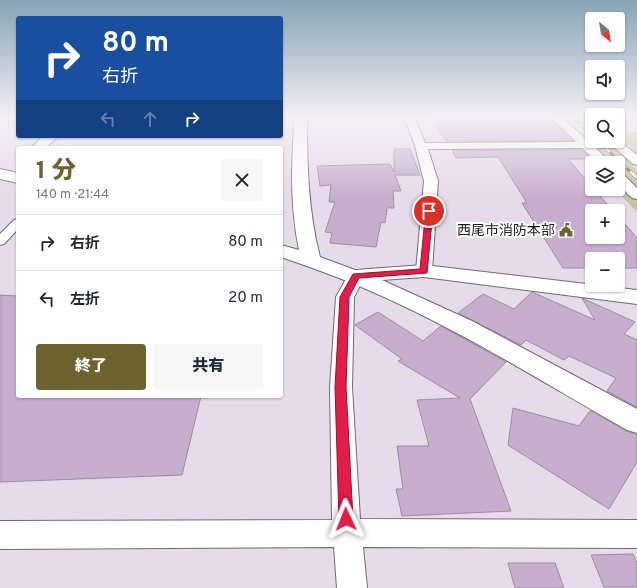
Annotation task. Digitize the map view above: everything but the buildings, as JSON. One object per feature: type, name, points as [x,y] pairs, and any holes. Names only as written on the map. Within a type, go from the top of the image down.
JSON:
[{"type":"street","points":[[301,143],[302,212],[311,260]]},
{"type":"street","points":[[424,271],[431,181],[420,146],[585,145]]},
{"type":"street","points":[[589,148],[597,156]]},
{"type":"street","points":[[622,148],[637,161]]},
{"type":"street","points":[[625,184],[637,195]]},
{"type":"street","points":[[0,241],[16,224]]},
{"type":"street","points":[[283,252],[356,276],[452,320],[637,422]]},
{"type":"street","points":[[356,276],[424,271],[637,297]]},
{"type":"street","points":[[352,588],[347,533],[341,387],[345,297],[356,276]]},
{"type":"street","points":[[0,535],[347,533],[637,534]]},
{"type":"shaded area","points":[[625,143],[637,143],[637,154],[629,145]]},
{"type":"shaded area","points":[[616,149],[623,156],[601,156],[595,150]]},
{"type":"shaded area","points":[[625,158],[637,170],[637,191],[625,179]]},
{"type":"shaded area","points":[[625,189],[637,201],[637,212],[622,196],[625,196]]},
{"type":"railway","points":[[605,148],[633,174]]},
{"type":"railway","points":[[633,174],[637,178]]},
{"type":"place","name":"西尾市消防本部","points":[[566,230]]},
{"type":"route","points":[[346,519],[341,387],[345,297],[356,276],[424,271],[429,211]]}]
